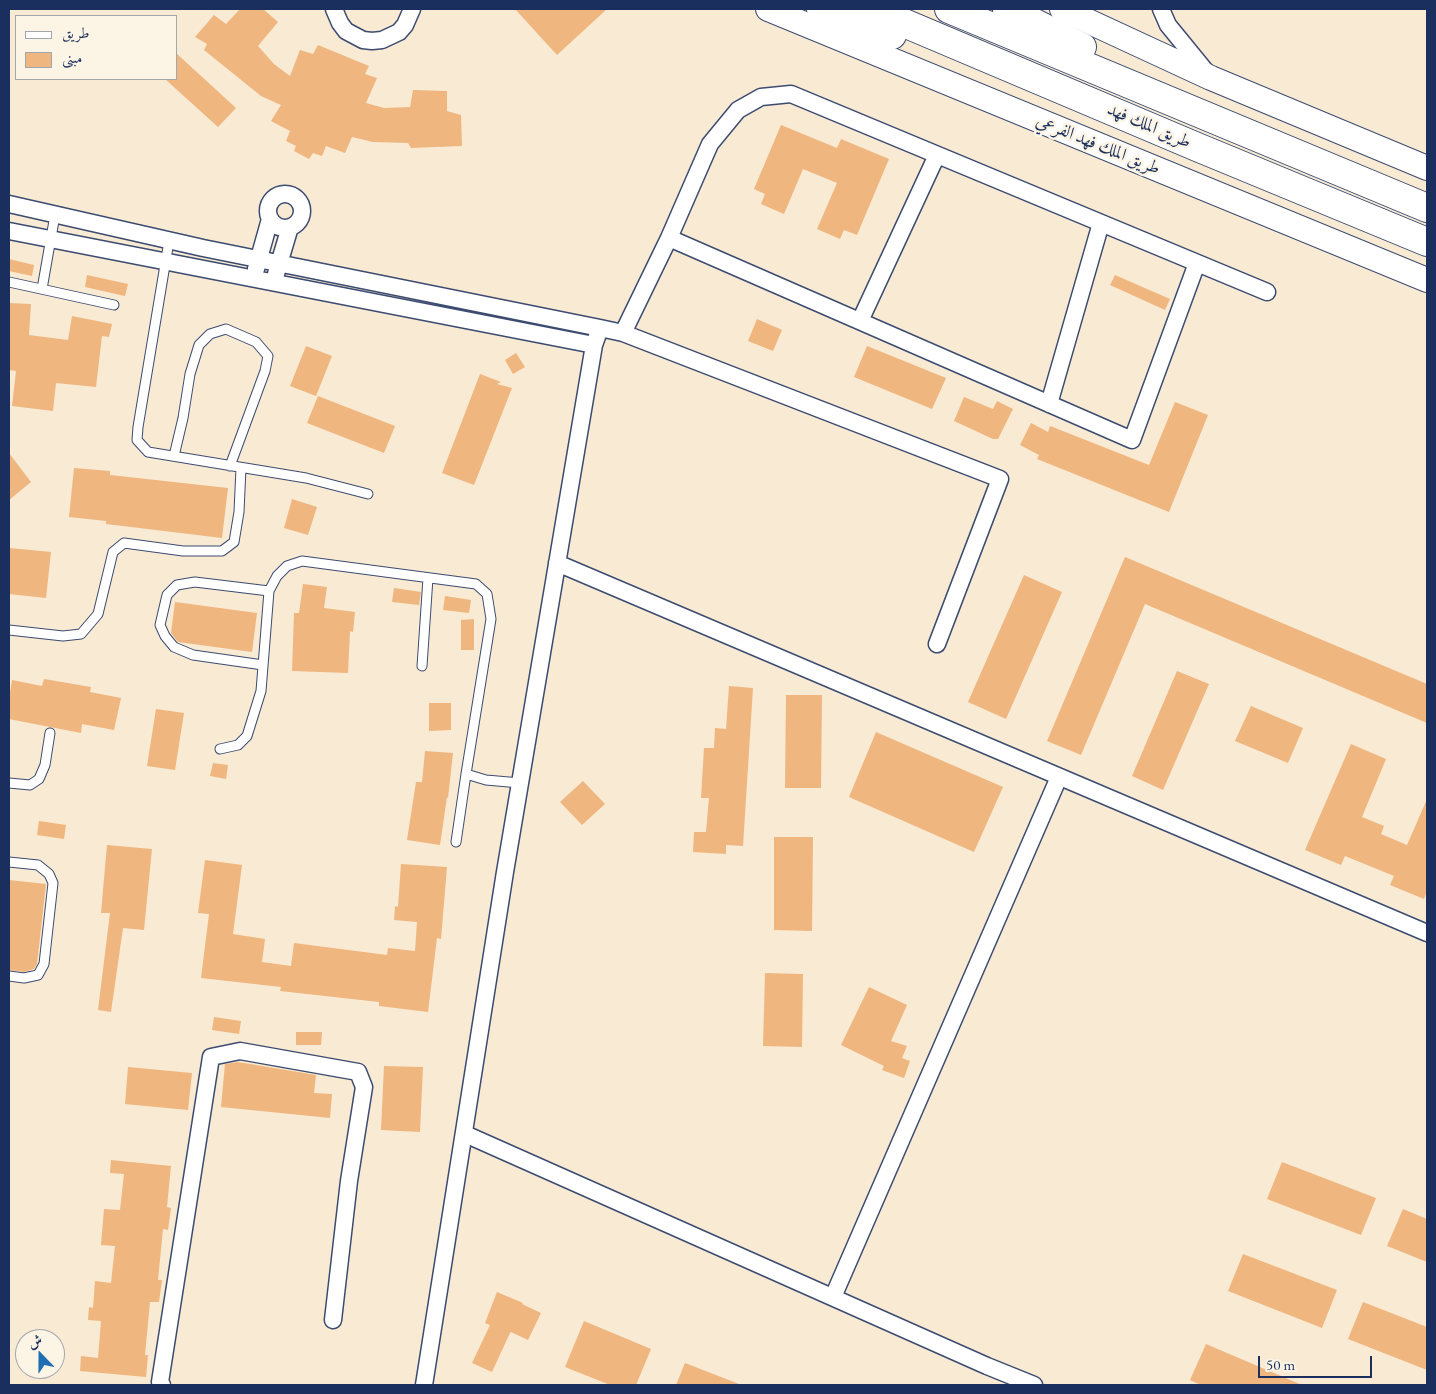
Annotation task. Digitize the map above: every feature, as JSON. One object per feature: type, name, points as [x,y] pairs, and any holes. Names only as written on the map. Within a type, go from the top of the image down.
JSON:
[{"type":"highway","points":[[821,9],[1196,147]]},
{"type":"highway","name":"طريق الملك فهد","points":[[871,9],[1196,147],[1427,242]]},
{"type":"highway","name":"طريق الملك فهد","points":[[949,9],[1427,208]]},
{"type":"highway","points":[[1008,9],[1256,137]]},
{"type":"main road","name":"طريق الملك فهد الفرعي","points":[[768,9],[1427,280]]},
{"type":"main road","points":[[1062,9],[1211,78],[1427,168]]},
{"type":"street","points":[[334,9],[346,31],[363,40],[372,41],[382,40],[399,32],[405,25],[412,9]]},
{"type":"street","points":[[1160,9],[1168,25],[1211,78]]},
{"type":"street","points":[[623,333],[669,238],[710,144],[738,110],[761,97],[791,94],[1267,292]]},
{"type":"street","points":[[860,321],[937,155]]},
{"type":"street","points":[[274,283],[290,227],[299,220],[302,212],[300,204],[292,196],[280,195],[271,202],[268,213],[278,226],[290,227]]},
{"type":"street","points":[[9,204],[278,264],[623,333],[1000,479],[937,644]]},
{"type":"street","points":[[253,279],[260,260],[270,218]]},
{"type":"street","points":[[1049,404],[1101,223]]},
{"type":"street","points":[[9,231],[594,345]]},
{"type":"street","points":[[669,238],[1132,440],[1198,263]]},
{"type":"street","points":[[424,1385],[520,782],[594,345],[600,328]]},
{"type":"street","points":[[557,563],[1427,933]]},
{"type":"street","points":[[833,1297],[1059,776]]},
{"type":"street","points":[[162,1385],[160,1382],[211,1057],[240,1051],[358,1072],[364,1087],[349,1181],[333,1320]]},
{"type":"street","points":[[465,1134],[1034,1385]]},
{"type":"lane","points":[[42,289],[55,215]]},
{"type":"lane","points":[[169,241],[137,440],[148,452],[306,478],[368,494]]},
{"type":"lane","points":[[9,282],[114,304]]},
{"type":"lane","points":[[174,456],[184,418],[190,374],[199,345],[210,334],[226,329],[256,342],[268,356],[265,371],[230,466]]},
{"type":"lane","points":[[9,630],[63,636],[81,634],[98,614],[114,552],[124,543],[183,551],[222,551],[234,542],[239,512],[241,468]]},
{"type":"lane","points":[[220,749],[238,745],[247,736],[262,691],[270,591],[277,576],[287,566],[302,561],[476,584],[487,594],[491,619],[456,842]]},
{"type":"lane","points":[[422,666],[428,578]]},
{"type":"lane","points":[[263,665],[193,655],[174,647],[165,636],[160,625],[167,595],[177,585],[196,582],[270,591]]},
{"type":"lane","points":[[9,783],[30,785],[39,779],[44,765],[50,733]]},
{"type":"lane","points":[[466,774],[486,780],[520,782]]},
{"type":"lane","points":[[9,862],[38,865],[49,874],[53,883],[44,964],[38,975],[24,978],[9,976]]},
{"type":"building","points":[[240,9],[263,9],[278,22],[258,46],[274,64],[290,76],[300,50],[313,54],[318,45],[369,66],[365,74],[377,78],[366,103],[384,108],[410,107],[413,90],[447,91],[447,111],[461,115],[462,146],[411,148],[408,143],[373,142],[352,137],[345,153],[326,146],[322,156],[313,153],[309,159],[294,151],[296,146],[286,141],[290,131],[271,121],[281,105],[261,96],[204,50],[207,44],[195,37],[214,15],[226,24]]},
{"type":"building","points":[[515,9],[607,9],[557,55]]},
{"type":"building","points":[[178,55],[236,108],[218,127],[166,80],[178,80]]},
{"type":"building","points":[[781,125],[837,148],[841,139],[889,159],[857,235],[844,230],[840,239],[817,229],[837,183],[803,169],[784,214],[761,204],[765,194],[754,189]]},
{"type":"building","points":[[9,259],[34,265],[32,276],[9,271]]},
{"type":"building","points":[[87,275],[128,284],[125,296],[85,287]]},
{"type":"building","points":[[1115,275],[1170,299],[1165,310],[1110,285]]},
{"type":"building","points":[[9,303],[31,304],[29,335],[68,340],[72,316],[112,324],[109,337],[102,336],[96,387],[56,383],[53,411],[12,406],[16,371],[9,370]]},
{"type":"building","points":[[757,319],[782,330],[773,351],[748,341]]},
{"type":"building","points":[[306,346],[332,356],[316,396],[290,386]]},
{"type":"building","points":[[867,346],[946,378],[932,409],[854,377]]},
{"type":"building","points":[[516,353],[525,367],[513,374],[505,360]]},
{"type":"building","points":[[480,374],[501,382],[497,384],[512,388],[474,485],[442,473]]},
{"type":"building","points":[[318,396],[395,426],[384,453],[307,423]]},
{"type":"building","points":[[964,397],[993,409],[997,401],[1013,409],[998,439],[993,439],[954,421]]},
{"type":"building","points":[[1175,402],[1208,415],[1169,512],[1037,459],[1039,455],[1020,445],[1031,423],[1048,432],[1050,426],[1149,465]]},
{"type":"building","points":[[9,453],[31,482],[9,500]]},
{"type":"building","points":[[74,468],[110,471],[110,475],[228,488],[222,538],[106,524],[106,521],[69,517]]},
{"type":"building","points":[[292,499],[317,507],[308,535],[284,528]]},
{"type":"building","points":[[10,548],[51,552],[46,598],[9,594]]},
{"type":"building","points":[[1125,557],[1427,684],[1427,723],[1145,604],[1081,755],[1047,741]]},
{"type":"building","points":[[1024,575],[1062,592],[1006,719],[968,702]]},
{"type":"building","points":[[303,584],[327,587],[324,608],[355,612],[353,632],[350,631],[348,673],[292,671],[294,613],[299,613]]},
{"type":"building","points":[[394,588],[421,592],[419,605],[392,602]]},
{"type":"building","points":[[445,596],[471,600],[469,613],[443,610]]},
{"type":"building","points":[[175,602],[257,613],[252,652],[178,642],[171,633]]},
{"type":"building","points":[[474,619],[474,650],[461,650],[461,620]]},
{"type":"building","points":[[1177,671],[1209,684],[1163,790],[1132,776]]},
{"type":"building","points":[[44,679],[91,687],[90,692],[121,698],[114,730],[82,724],[81,733],[9,719],[9,698],[12,680],[42,686]]},
{"type":"building","points":[[729,686],[753,688],[743,846],[726,845],[726,854],[693,852],[694,832],[706,832],[709,798],[701,798],[704,748],[714,748],[715,728],[726,729]]},
{"type":"building","points":[[786,695],[822,695],[821,788],[785,788]]},
{"type":"building","points":[[429,703],[451,703],[451,730],[429,731]]},
{"type":"building","points":[[1251,706],[1303,728],[1288,763],[1235,741]]},
{"type":"building","points":[[156,709],[184,713],[175,770],[147,766]]},
{"type":"building","points":[[876,732],[1003,787],[974,852],[849,797]]},
{"type":"building","points":[[1351,744],[1386,759],[1362,817],[1384,826],[1381,834],[1407,845],[1427,799],[1427,891],[1424,899],[1390,885],[1394,876],[1345,856],[1341,865],[1305,850]]},
{"type":"building","points":[[425,751],[453,753],[440,845],[407,840],[416,782],[422,782]]},
{"type":"building","points":[[213,763],[228,765],[226,779],[210,776]]},
{"type":"building","points":[[583,781],[605,804],[582,825],[560,802]]},
{"type":"building","points":[[39,821],[66,825],[64,839],[37,835]]},
{"type":"building","points":[[774,837],[813,837],[812,931],[774,930]]},
{"type":"building","points":[[107,845],[152,849],[144,930],[123,928],[111,1012],[98,1010],[110,913],[101,913]]},
{"type":"building","points":[[205,860],[242,865],[233,934],[265,939],[262,962],[291,966],[294,943],[387,955],[388,948],[415,951],[417,922],[394,920],[395,906],[398,907],[401,864],[447,867],[441,939],[437,938],[428,1012],[379,1006],[379,1002],[280,991],[281,987],[201,978],[209,914],[198,913]]},
{"type":"building","points":[[9,880],[46,884],[37,964],[34,969],[24,972],[9,970]]},
{"type":"building","points":[[765,973],[803,974],[802,1047],[763,1046]]},
{"type":"building","points":[[869,987],[907,1005],[891,1041],[907,1046],[902,1058],[910,1061],[904,1078],[882,1070],[884,1066],[841,1045]]},
{"type":"building","points":[[214,1017],[241,1021],[239,1034],[212,1030]]},
{"type":"building","points":[[296,1032],[322,1032],[321,1045],[296,1045]]},
{"type":"building","points":[[238,1062],[316,1075],[314,1093],[332,1094],[330,1118],[221,1107],[225,1064]]},
{"type":"building","points":[[384,1066],[423,1067],[420,1132],[381,1130]]},
{"type":"building","points":[[128,1067],[192,1073],[188,1110],[125,1104]]},
{"type":"building","points":[[111,1160],[171,1166],[167,1207],[171,1208],[168,1230],[163,1229],[158,1280],[162,1280],[159,1302],[150,1302],[145,1355],[148,1355],[146,1377],[80,1371],[81,1356],[98,1358],[101,1321],[88,1320],[89,1307],[93,1308],[95,1281],[111,1283],[115,1246],[101,1245],[104,1209],[120,1210],[124,1174],[110,1173]]},
{"type":"building","points":[[1282,1162],[1376,1198],[1361,1235],[1267,1199]]},
{"type":"building","points":[[1403,1209],[1427,1219],[1427,1262],[1387,1246]]},
{"type":"building","points":[[1243,1254],[1337,1290],[1322,1328],[1228,1291]]},
{"type":"building","points":[[497,1292],[541,1313],[528,1340],[510,1333],[492,1372],[472,1363],[490,1325],[485,1323]]},
{"type":"building","points":[[1363,1302],[1427,1327],[1427,1370],[1348,1339]]},
{"type":"building","points":[[584,1321],[651,1349],[636,1385],[610,1385],[565,1367]]},
{"type":"building","points":[[1206,1344],[1302,1385],[1201,1385],[1190,1380]]},
{"type":"building","points":[[685,1363],[739,1384],[739,1385],[676,1385]]}]
